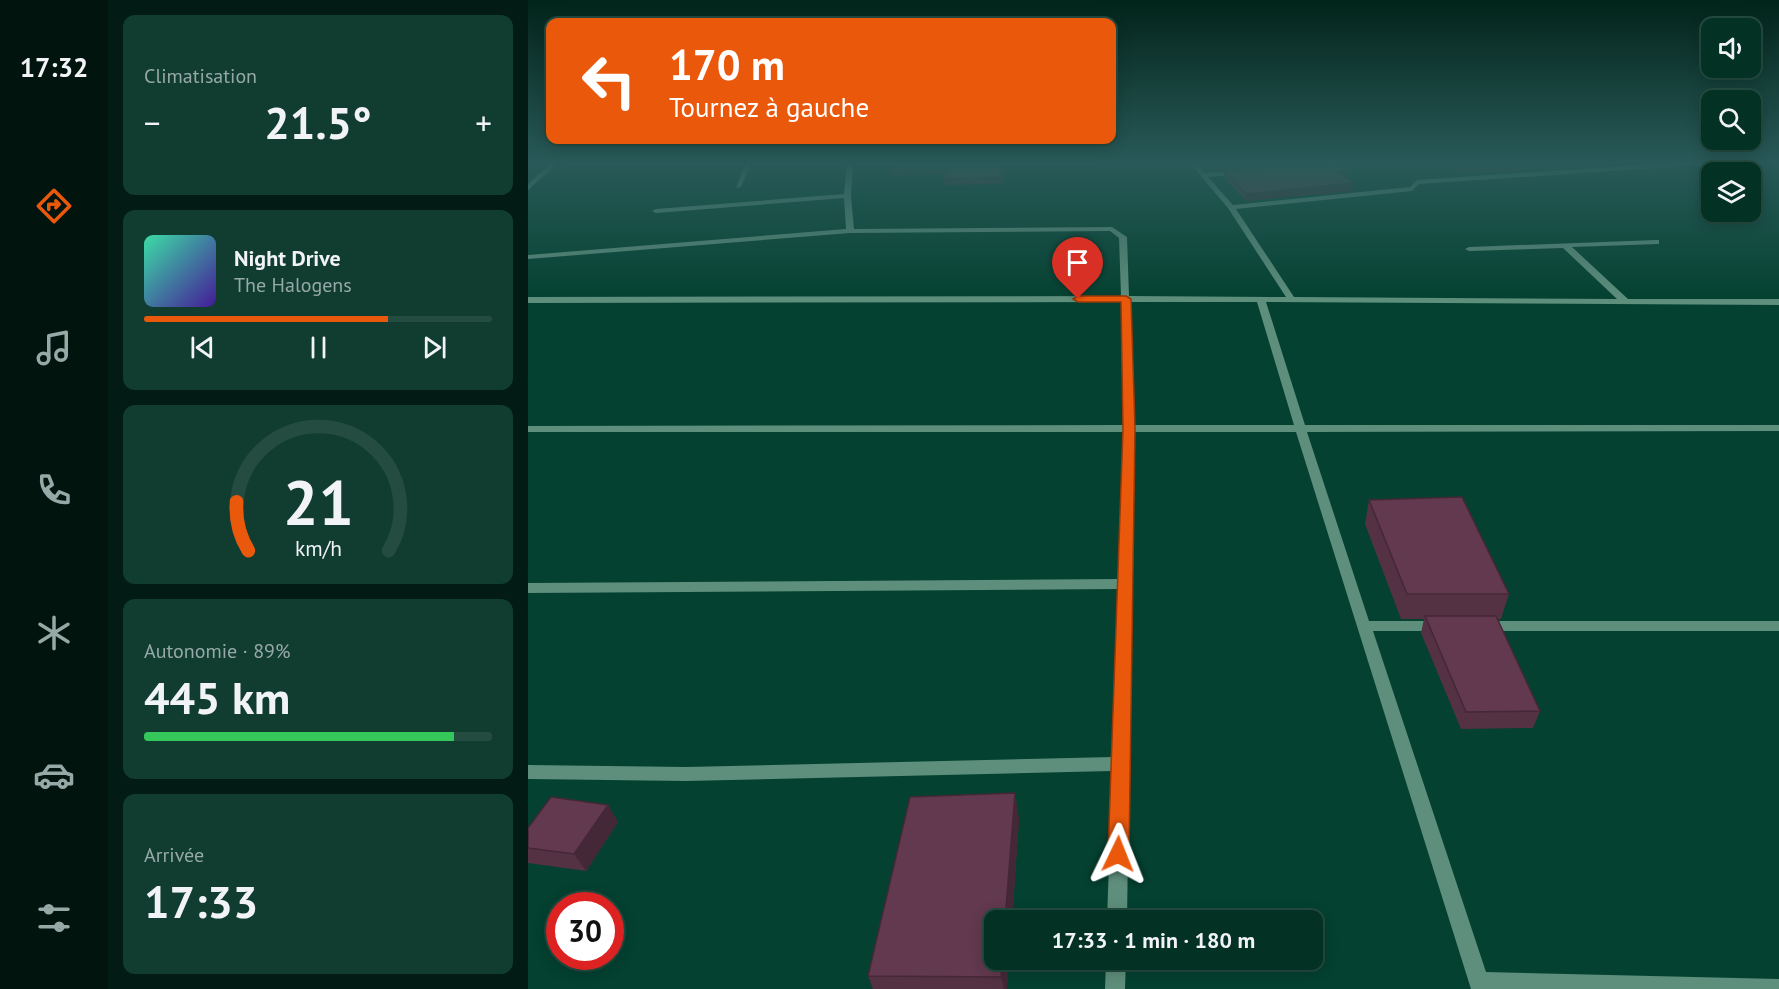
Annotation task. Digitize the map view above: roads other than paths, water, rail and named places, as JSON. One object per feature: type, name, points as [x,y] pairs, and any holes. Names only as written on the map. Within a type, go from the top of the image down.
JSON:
[{"type":"street","points":[[656,211],[692,208]]},
{"type":"street","points":[[848,208],[850,231]]},
{"type":"street","points":[[1232,208],[1292,300]]},
{"type":"street","points":[[528,257],[850,231],[1112,229],[1123,237],[1129,429],[1117,910]]},
{"type":"street","points":[[1468,249],[1656,242]]},
{"type":"street","points":[[1566,246],[1625,301]]},
{"type":"street","points":[[528,300],[1126,299],[1779,302]]},
{"type":"street","points":[[1261,300],[1363,626],[1480,986],[1779,989]]},
{"type":"street","points":[[528,429],[1779,428]]},
{"type":"street","points":[[528,588],[1125,584]]},
{"type":"street","points":[[1363,626],[1446,626]]},
{"type":"street","points":[[1470,626],[1779,626]]},
{"type":"street","points":[[528,772],[686,774],[1121,764]]},
{"type":"street","points":[[1115,989],[1116,970]]}]
